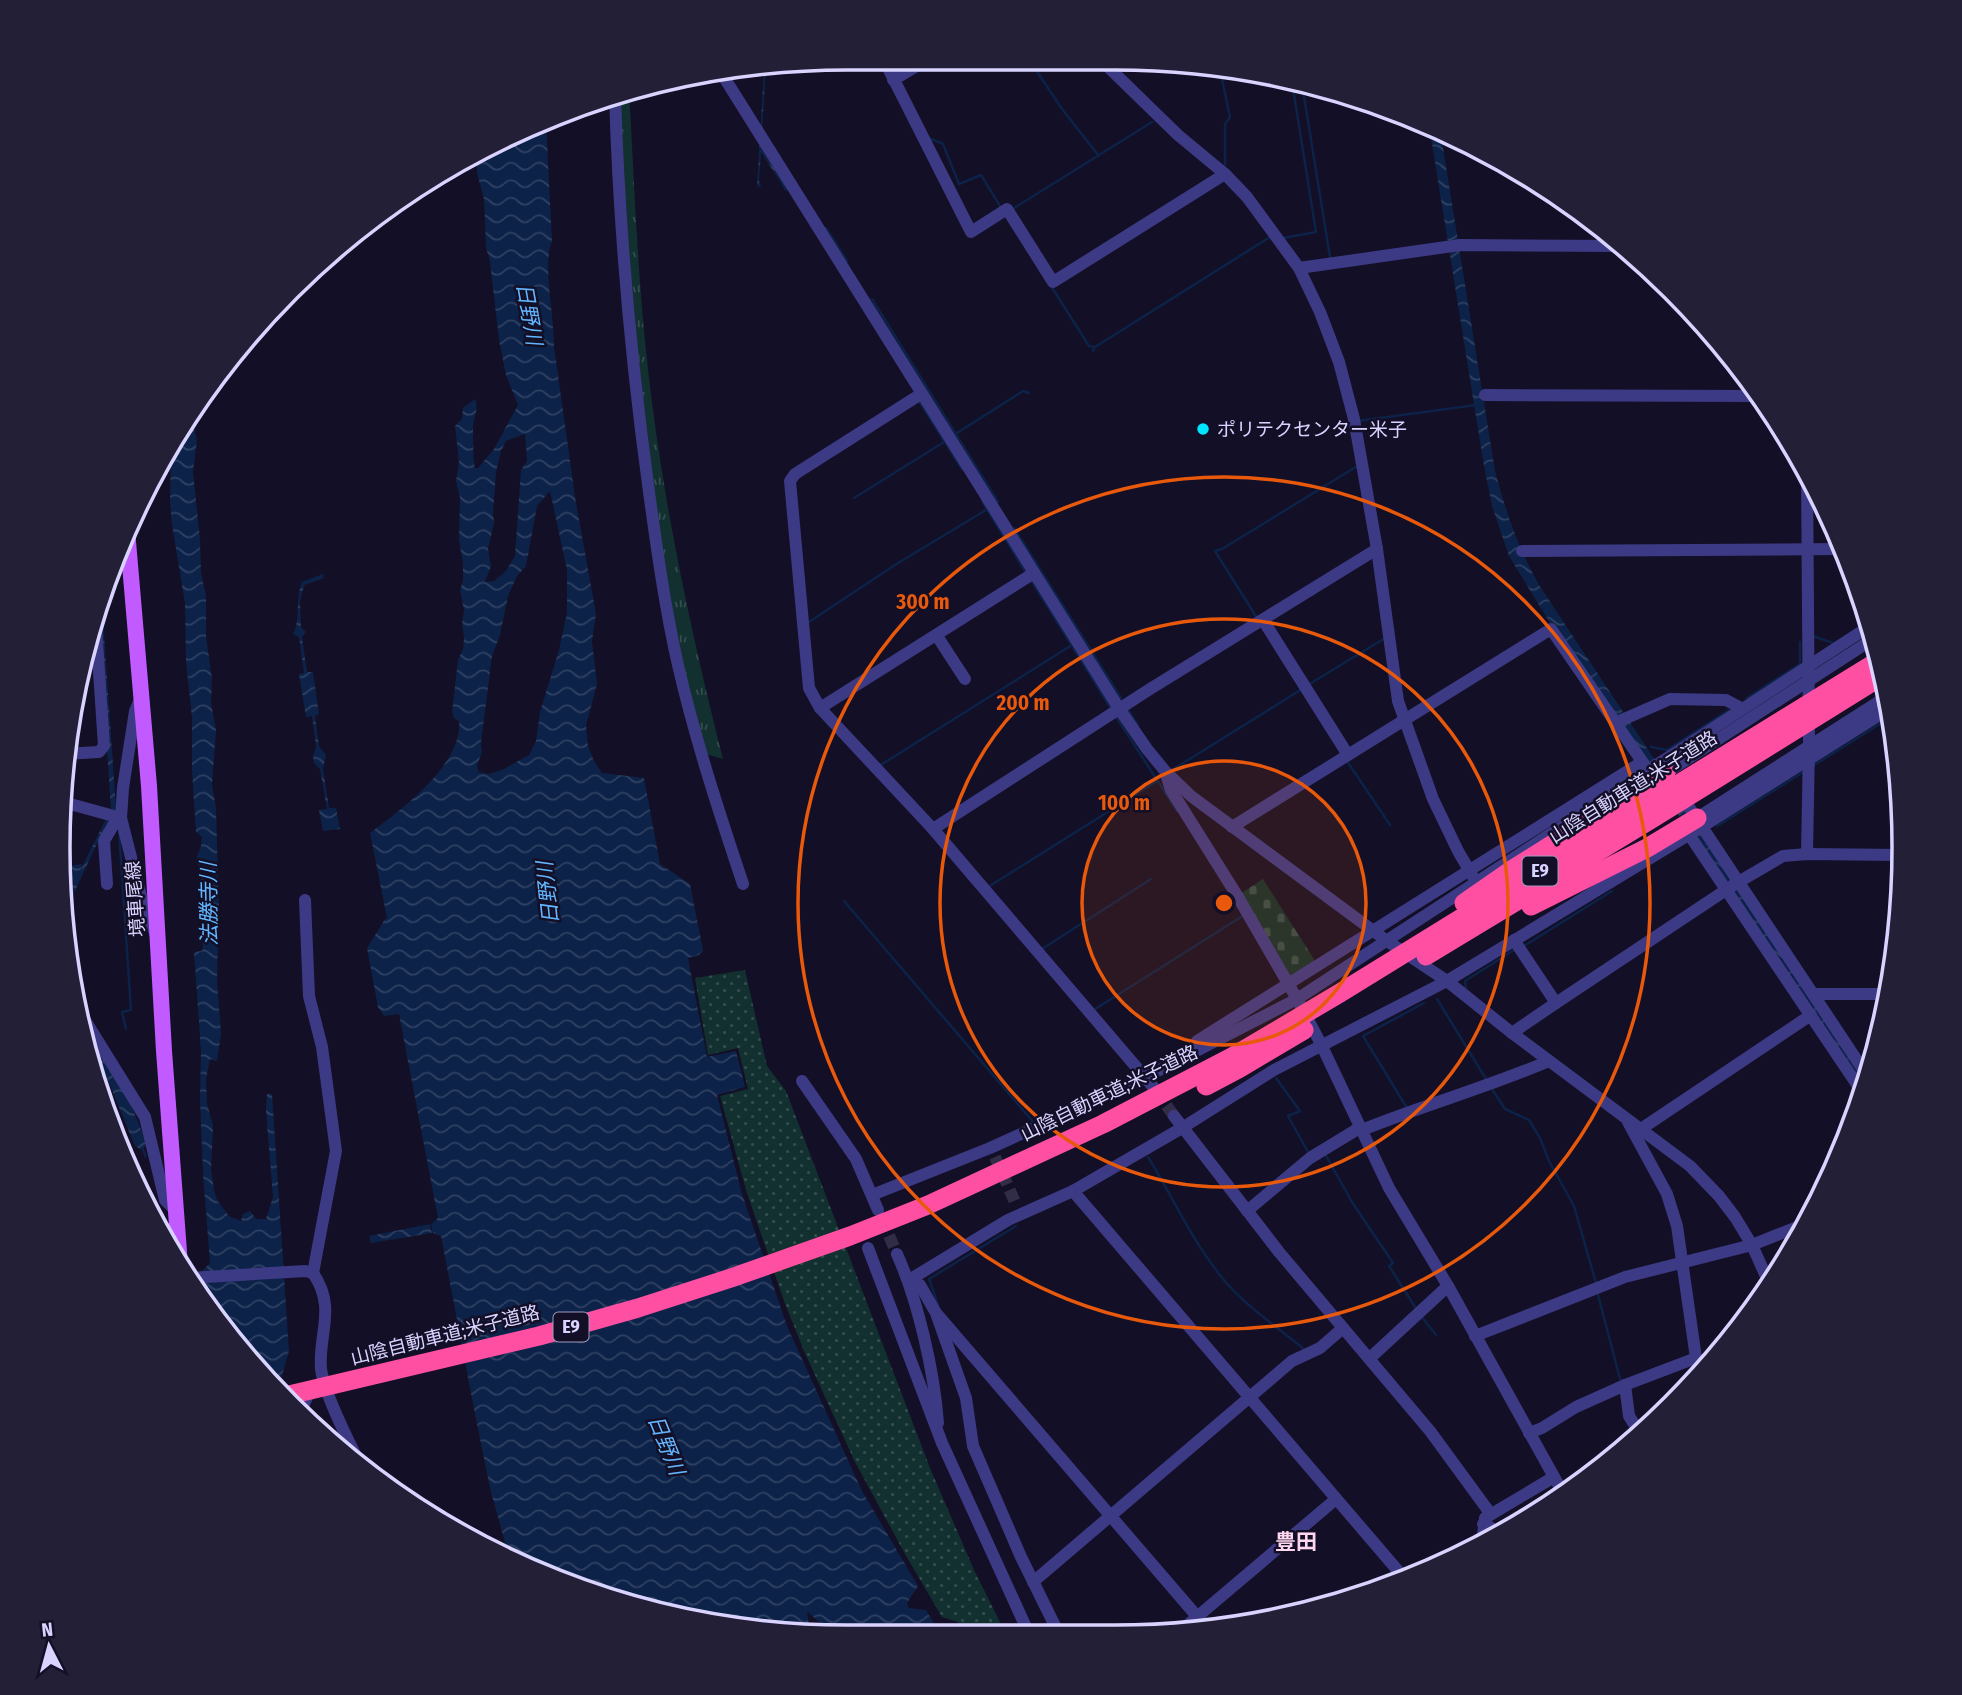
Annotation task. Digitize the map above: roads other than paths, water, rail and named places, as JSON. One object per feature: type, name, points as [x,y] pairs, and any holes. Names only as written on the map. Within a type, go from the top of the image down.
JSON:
[{"type":"highway","name":"山陰自動車道;米子道路","points":[[1821,706],[1871,667]]},
{"type":"highway","name":"山陰自動車道;米子道路","points":[[299,1398],[541,1341],[639,1313],[857,1242],[928,1205],[1258,1050],[1348,993],[1398,945],[1666,802],[1821,706],[1874,680]]},
{"type":"highway","points":[[1398,945],[1513,869],[1654,767]]},
{"type":"highway","points":[[1398,945],[1455,946],[1647,848],[1695,829]]},
{"type":"highway","name":"山陰自動車道;米子道路","points":[[295,1394],[539,1336],[857,1242]]},
{"type":"main road","name":"境車尾線","points":[[129,551],[159,942],[178,1243]]},
{"type":"street","points":[[888,70],[971,232],[1007,209],[1053,282],[1225,174]]},
{"type":"street","points":[[893,80],[910,70]]},
{"type":"street","points":[[1111,70],[1178,135],[1225,174],[1255,205],[1302,267],[1339,362],[1354,419],[1390,630],[1395,690],[1407,718],[1433,799],[1472,875]]},
{"type":"street","points":[[726,80],[1120,709],[1165,771],[1191,796],[1447,981],[1704,1179],[1735,1217],[1765,1273]]},
{"type":"street","points":[[616,106],[626,294],[643,447],[662,582],[678,666],[743,884]]},
{"type":"street","points":[[1302,267],[1454,246],[1606,246]]},
{"type":"street","points":[[921,394],[795,474],[790,481],[808,688],[820,708],[933,829],[1142,1079],[1155,1089]]},
{"type":"street","points":[[1485,395],[1747,396]]},
{"type":"street","points":[[1807,495],[1807,854]]},
{"type":"street","points":[[933,829],[1377,549]]},
{"type":"street","points":[[1522,551],[1833,549]]},
{"type":"street","points":[[820,708],[1034,573]]},
{"type":"street","points":[[1263,620],[1348,755]]},
{"type":"street","points":[[1233,827],[1551,629],[1654,767],[1856,1082]]},
{"type":"street","points":[[1654,767],[1861,632]]},
{"type":"street","points":[[937,636],[965,679]]},
{"type":"street","points":[[76,753],[99,752],[104,746],[97,643]]},
{"type":"street","points":[[872,1195],[992,1152],[1142,1079],[1398,945],[1472,875],[1654,767],[1808,681],[1865,644]]},
{"type":"street","points":[[107,884],[104,841],[123,788],[135,711],[141,697]]},
{"type":"street","points":[[1621,720],[1670,699],[1726,700],[1741,708]]},
{"type":"street","points":[[908,1280],[1018,1208],[1073,1191],[1321,1044],[1447,981],[1695,829],[1809,753],[1878,703]]},
{"type":"street","points":[[1809,753],[1880,714]]},
{"type":"street","points":[[1165,771],[1171,790],[1238,897],[1297,999],[1389,1188],[1448,1286],[1559,1485]]},
{"type":"street","points":[[72,804],[115,816]]},
{"type":"street","points":[[115,816],[145,912],[159,942]]},
{"type":"street","points":[[1512,1033],[1732,886],[1783,856],[1892,855]]},
{"type":"street","points":[[1732,886],[1814,995],[1861,1066]]},
{"type":"street","points":[[305,900],[309,996],[322,1047],[336,1151],[309,1272],[322,1291],[325,1309],[321,1372],[349,1444]]},
{"type":"street","points":[[1514,940],[1556,1003]]},
{"type":"street","points":[[1199,1049],[1197,1041],[1288,984],[1398,945]]},
{"type":"street","points":[[1814,995],[1878,994]]},
{"type":"street","points":[[1634,1124],[1811,1014]]},
{"type":"street","points":[[92,1032],[145,1117],[166,1200],[176,1211]]},
{"type":"street","points":[[1247,1211],[1310,1158],[1362,1129],[1484,1087],[1549,1061]]},
{"type":"street","points":[[802,1081],[856,1159],[878,1210]]},
{"type":"street","points":[[1174,1116],[1341,1330],[1370,1358],[1430,1431],[1491,1528]]},
{"type":"street","points":[[1634,1124],[1667,1194],[1676,1226],[1697,1362]]},
{"type":"street","points":[[1073,1191],[1398,1571]]},
{"type":"street","points":[[1475,1336],[1625,1277],[1752,1245],[1792,1229]]},
{"type":"street","points":[[857,1242],[938,1435],[1025,1625]]},
{"type":"street","points":[[897,1254],[908,1280],[927,1357],[937,1407],[938,1435]]},
{"type":"street","points":[[200,1278],[309,1272]]},
{"type":"street","points":[[908,1280],[920,1285],[936,1313],[966,1398],[973,1446],[1054,1625]]},
{"type":"street","points":[[1370,1358],[1448,1286]]},
{"type":"street","points":[[936,1313],[1199,1620]]},
{"type":"street","points":[[1033,1582],[1292,1361],[1320,1348],[1341,1330]]},
{"type":"street","points":[[1529,1433],[1576,1407],[1625,1385],[1696,1359]]},
{"type":"street","points":[[304,1403],[321,1372]]},
{"type":"street","points":[[1625,1385],[1629,1416],[1635,1425]]},
{"type":"street","points":[[1484,1531],[1486,1518],[1554,1476]]},
{"type":"street","points":[[1193,1620],[1335,1499]]},
{"type":"water","points":[[766,75],[761,148],[781,179],[779,180],[761,152],[761,186],[757,187]]},
{"type":"water","name":"日野川","points":[[546,131],[552,242],[548,263],[554,346],[575,497],[596,614],[592,641],[597,684],[586,725],[588,746],[602,773],[644,778],[660,864],[690,884],[703,950],[699,955],[688,958],[707,1057],[736,1051],[745,1087],[717,1095],[742,1194],[787,1326],[862,1491],[918,1586],[907,1603],[909,1608],[926,1610],[935,1625],[820,1624],[807,1611],[809,1623],[797,1623],[696,1610],[646,1599],[598,1584],[506,1546],[490,1488],[441,1236],[433,1233],[431,1224],[438,1218],[399,1014],[384,1016],[378,1007],[367,948],[387,918],[370,833],[428,784],[441,769],[458,737],[459,721],[454,718],[452,712],[458,660],[463,649],[464,610],[460,590],[463,564],[459,540],[460,498],[456,481],[459,462],[455,426],[462,419],[463,408],[475,399],[477,406],[473,427],[473,454],[475,468],[478,468],[494,449],[518,405],[506,375],[499,340],[486,247],[484,199],[477,164]],"holes":[[[525,434],[527,461],[521,470],[515,556],[506,571],[494,581],[485,582],[491,566],[488,549],[494,523],[496,472],[506,441]],[[550,491],[567,570],[567,613],[540,712],[536,741],[529,755],[502,770],[488,774],[479,772],[477,766],[482,752],[492,656],[500,635],[508,596],[517,576],[526,566],[537,506]]]},
{"type":"water","points":[[1431,138],[1442,143],[1495,471],[1519,543],[1539,585],[1860,1069],[1856,1081],[1550,623],[1509,556],[1492,506]]},
{"type":"water","name":"法勝寺川","points":[[194,428],[197,440],[193,472],[201,573],[206,596],[206,636],[212,679],[211,703],[216,730],[212,785],[216,808],[219,914],[217,980],[221,1034],[217,1061],[210,1059],[206,1079],[207,1103],[213,1126],[211,1169],[217,1200],[229,1216],[241,1221],[243,1214],[250,1211],[256,1219],[266,1219],[273,1197],[266,1111],[267,1094],[272,1094],[289,1351],[281,1379],[231,1321],[202,1280],[201,1272],[210,1263],[203,1174],[201,1051],[194,952],[203,949],[201,928],[204,898],[197,857],[202,837],[196,832],[185,603],[170,500],[171,465]]},
{"type":"water","points":[[323,574],[324,578],[304,585],[300,602],[301,627],[306,632],[302,637],[307,672],[313,672],[319,714],[315,716],[319,746],[326,755],[323,769],[329,808],[336,808],[340,829],[323,831],[319,810],[327,809],[320,769],[314,763],[313,757],[316,746],[312,716],[306,717],[299,674],[304,673],[299,637],[293,634],[302,582]]},
{"type":"water","points":[[103,623],[116,809],[72,898],[74,884],[71,866],[82,864],[80,871],[111,809],[99,636]]},
{"type":"water","points":[[95,1045],[124,1087],[146,1142],[145,1158],[142,1150],[135,1146]]},
{"type":"water","points":[[430,1224],[432,1233],[371,1243],[369,1236]]},
{"type":"waterway","points":[[1036,70],[1099,156]]},
{"type":"waterway","points":[[1222,78],[1230,117],[1225,124],[1223,166]]},
{"type":"waterway","points":[[1283,238],[1316,232],[1293,91]]},
{"type":"waterway","points":[[1303,93],[1330,257]]},
{"type":"waterway","points":[[1011,210],[1152,122]]},
{"type":"waterway","points":[[929,138],[943,144],[959,184],[981,175],[1000,206]]},
{"type":"waterway","points":[[779,177],[786,190]]},
{"type":"waterway","points":[[826,228],[847,261]]},
{"type":"waterway","points":[[1095,347],[1270,237]]},
{"type":"waterway","points":[[1051,286],[1089,346],[1095,347],[1093,351]]},
{"type":"waterway","points":[[872,299],[998,502]]},
{"type":"waterway","points":[[957,433],[1023,391],[1029,393]]},
{"type":"waterway","points":[[919,401],[962,469]]},
{"type":"waterway","points":[[1358,421],[1476,405]]},
{"type":"waterway","points":[[854,498],[944,442]]},
{"type":"waterway","points":[[1215,551],[1359,465]]},
{"type":"waterway","points":[[982,501],[1026,573]]},
{"type":"waterway","points":[[809,622],[898,563],[986,510]]},
{"type":"waterway","points":[[1014,528],[1121,698]]},
{"type":"waterway","points":[[1215,551],[1257,618]]},
{"type":"waterway","points":[[1031,580],[1112,710]]},
{"type":"waterway","points":[[1813,636],[1833,643]]},
{"type":"waterway","points":[[1308,685],[1385,638]]},
{"type":"waterway","points":[[1747,698],[1800,664],[1800,642]]},
{"type":"waterway","points":[[879,766],[1072,645]]},
{"type":"waterway","points":[[1172,770],[1302,689]]},
{"type":"waterway","points":[[1127,708],[1138,726]]},
{"type":"waterway","points":[[1651,747],[1667,750],[1729,710]]},
{"type":"waterway","points":[[1117,718],[1177,811]]},
{"type":"waterway","points":[[1814,765],[1881,723]]},
{"type":"waterway","points":[[1347,761],[1390,825]]},
{"type":"waterway","points":[[1717,826],[1805,771]]},
{"type":"waterway","points":[[988,887],[1157,781]]},
{"type":"waterway","points":[[119,831],[131,1010],[122,1012],[126,1029]]},
{"type":"waterway","points":[[1042,949],[1151,879]]},
{"type":"waterway","points":[[1524,946],[1612,891]]},
{"type":"waterway","points":[[844,901],[1034,1123]]},
{"type":"waterway","points":[[1092,1011],[1241,917]]},
{"type":"waterway","points":[[1466,990],[1465,981],[1514,950]]},
{"type":"waterway","points":[[1437,999],[1486,1079]]},
{"type":"waterway","points":[[1407,1108],[1363,1036],[1424,1003]]},
{"type":"waterway","points":[[1276,1078],[1300,1111],[1288,1116],[1308,1152]]},
{"type":"waterway","points":[[1492,1089],[1505,1109],[1529,1120],[1540,1138],[1549,1161],[1574,1206],[1596,1283]]},
{"type":"waterway","points":[[1325,1154],[1352,1202],[1393,1263],[1389,1266],[1415,1307]]},
{"type":"waterway","points":[[1148,1157],[1219,1274],[1249,1305],[1305,1350]]},
{"type":"waterway","points":[[938,1305],[929,1279],[1016,1226]]},
{"type":"waterway","points":[[1597,1291],[1620,1379]]},
{"type":"waterway","points":[[1421,1316],[1436,1335]]},
{"type":"tunnel","points":[[1156,1091],[1174,1116]]},
{"type":"tunnel","points":[[995,1157],[1015,1202]]},
{"type":"tunnel","points":[[882,1219],[897,1254]]},
{"type":"place","name":"ポリテクセンター米子","points":[[1203,429]]},
{"type":"district","name":"豊田","points":[[1296,1542]]}]
